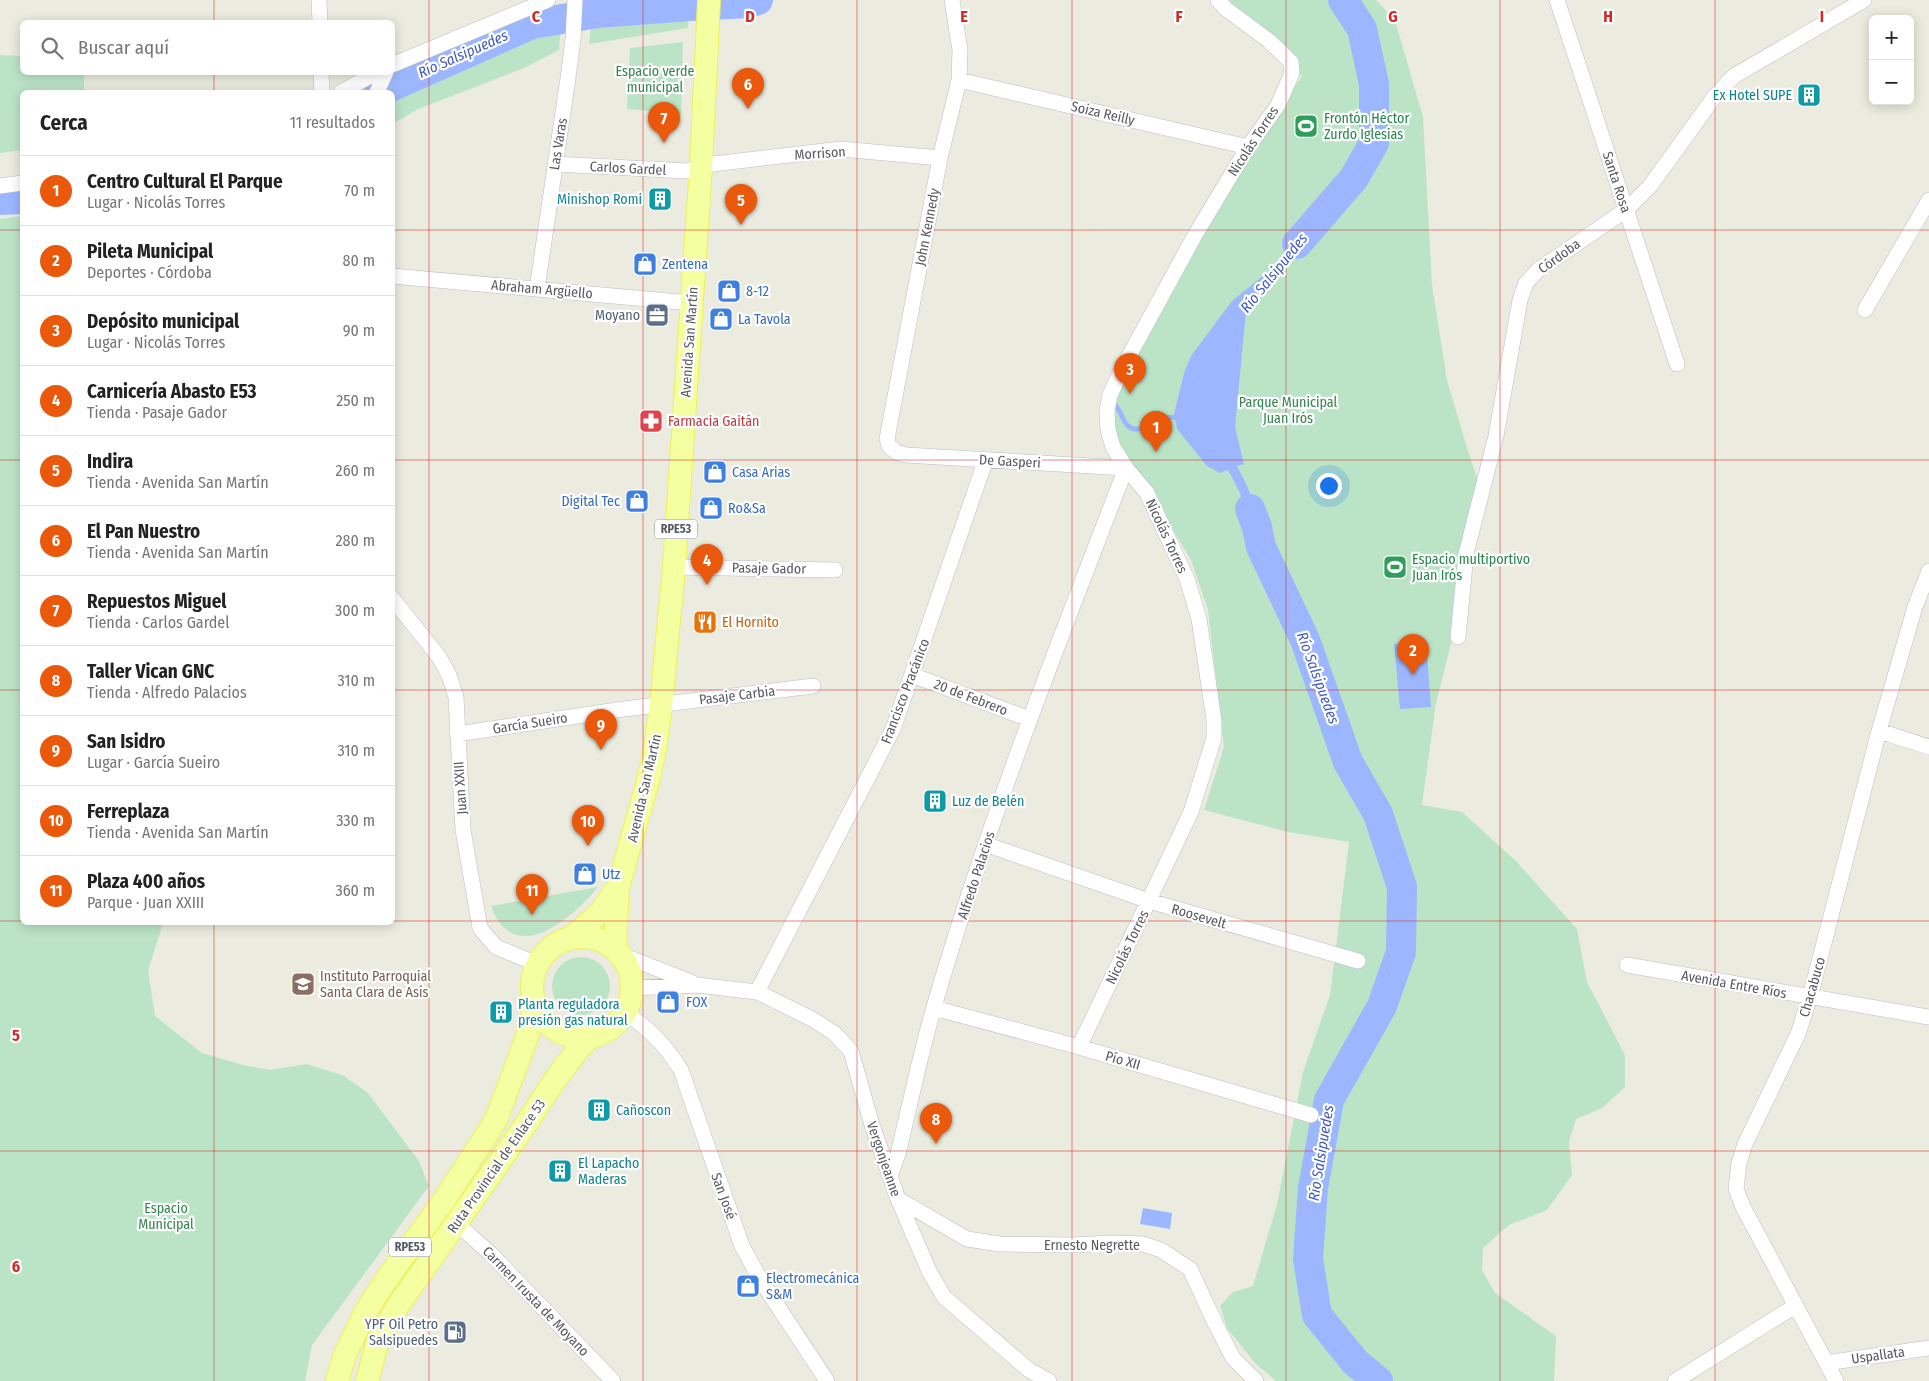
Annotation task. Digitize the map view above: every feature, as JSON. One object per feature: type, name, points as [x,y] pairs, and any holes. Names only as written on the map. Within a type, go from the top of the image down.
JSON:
[{"type":"main road","name":"Avenida San Martín","points":[[618,951],[618,887],[648,781],[655,749],[661,705],[674,566],[701,166],[709,0]]},
{"type":"main road","name":"Avenida San Martín","points":[[572,937],[601,912],[618,887]]},
{"type":"main road","name":"RPE53","points":[[572,937],[551,947],[537,964],[532,984],[535,1004],[542,1017],[551,1027],[564,1034],[578,1037],[592,1036],[605,1032],[617,1024],[626,1012],[631,1001],[633,988],[628,965],[618,951]]},
{"type":"main road","points":[[572,937],[588,937],[602,940],[618,951]]},
{"type":"main road","name":"Ruta Provincial de Enlace 53","points":[[337,1381],[345,1354],[366,1311],[445,1198],[496,1120],[527,1037],[535,1004]]},
{"type":"main road","name":"Ruta Provincial de Enlace 53","points":[[367,1381],[377,1344],[397,1308],[557,1077],[580,1047],[592,1036]]},
{"type":"street","points":[[319,0],[320,20]]},
{"type":"street","points":[[395,64],[548,0]]},
{"type":"street","name":"John Kennedy","points":[[896,452],[889,446],[888,439],[940,158],[959,80],[960,50],[952,0]]},
{"type":"street","name":"Nicolás Torres","points":[[1079,1047],[1191,812],[1214,738],[1214,720],[1199,619],[1187,579],[1147,493],[1126,468],[1113,447],[1108,430],[1107,411],[1110,395],[1123,367],[1195,235],[1248,147],[1278,105],[1292,73],[1291,62],[1268,40],[1218,0]]},
{"type":"street","name":"Santa Rosa","points":[[1557,0],[1677,364]]},
{"type":"street","name":"Córdoba","points":[[1458,637],[1466,554],[1496,436],[1520,300],[1526,283],[1538,270],[1626,210],[1650,186],[1715,96],[1734,76],[1864,0]]},
{"type":"street","name":"Las Varas","points":[[538,289],[573,39],[574,2]]},
{"type":"street","points":[[321,75],[322,90]]},
{"type":"street","points":[[346,90],[380,75]]},
{"type":"street","points":[[378,90],[382,75]]},
{"type":"street","name":"Soiza Reilly","points":[[959,80],[1248,147]]},
{"type":"street","name":"Morrison","points":[[701,166],[841,149],[940,158]]},
{"type":"street","name":"Carlos Gardel","points":[[555,164],[687,171],[701,166]]},
{"type":"street","points":[[0,186],[20,183]]},
{"type":"street","points":[[1865,310],[1929,200]]},
{"type":"street","name":"Abraham Argüello","points":[[395,276],[691,303]]},
{"type":"street","name":"De Gasperi","points":[[896,452],[906,455],[1126,468]]},
{"type":"street","name":"Francisco Pracánico","points":[[757,992],[893,729],[986,459]]},
{"type":"street","name":"Alfredo Palacios","points":[[890,1176],[898,1154],[934,1008],[986,844],[1029,719],[1126,468]]},
{"type":"street","name":"Pasaje Gador","points":[[674,566],[835,570]]},
{"type":"street","name":"Chacabuco","points":[[1836,1381],[1743,1207],[1736,1189],[1745,1144],[1790,1052],[1810,997],[1879,731],[1915,607],[1929,571]]},
{"type":"street","name":"Juan XXIII","points":[[395,602],[438,657],[449,676],[456,697],[463,830],[480,928],[496,947],[537,964]]},
{"type":"street","name":"20 de Febrero","points":[[912,675],[1029,719]]},
{"type":"street","name":"Pasaje Carbia","points":[[661,705],[813,686]]},
{"type":"street","name":"García Sueiro","points":[[457,734],[661,705]]},
{"type":"street","points":[[1879,731],[1929,747]]},
{"type":"street","name":"Roosevelt","points":[[986,844],[1149,901],[1358,961]]},
{"type":"street","name":"Vergonjeanne","points":[[618,951],[698,985]]},
{"type":"street","name":"Avenida Entre Ríos","points":[[1627,966],[1929,1017]]},
{"type":"street","name":"Vergonjeanne","points":[[633,988],[698,985],[757,992],[812,1019],[834,1034],[851,1050],[872,1124],[898,1199],[929,1271],[944,1297],[1029,1370],[1049,1381]]},
{"type":"street","name":"Pío XII","points":[[934,1008],[1079,1047],[1311,1115]]},
{"type":"street","name":"San José","points":[[626,1012],[648,1028],[666,1047],[681,1070],[742,1246],[760,1279],[827,1381]]},
{"type":"street","name":"Carmen Irusta de Moyano","points":[[445,1198],[491,1254],[613,1381]]},
{"type":"street","name":"Ernesto Negrette","points":[[898,1199],[967,1239],[1000,1244],[1072,1245],[1113,1242],[1143,1244],[1161,1250],[1190,1269],[1216,1325],[1234,1358],[1256,1381]]},
{"type":"street","points":[[1675,1381],[1795,1306]]},
{"type":"street","name":"Uspallata","points":[[1826,1363],[1929,1348]]},
{"type":"green space","points":[[594,0],[690,0],[688,28],[589,44]]},
{"type":"green space","name":"Parque Municipal Juan Irós","points":[[1225,0],[1376,0],[1395,20],[1423,117],[1432,285],[1447,380],[1479,483],[1455,628],[1436,703],[1422,805],[1462,812],[1516,861],[1577,929],[1587,982],[1625,1055],[1625,1087],[1602,1108],[1576,1119],[1569,1142],[1572,1175],[1547,1210],[1509,1225],[1483,1248],[1482,1270],[1495,1293],[1556,1336],[1554,1381],[1276,1381],[1255,1363],[1227,1328],[1220,1306],[1233,1292],[1253,1286],[1277,1204],[1303,1072],[1330,995],[1349,842],[1288,832],[1204,810],[1224,747],[1208,610],[1191,560],[1148,489],[1117,444],[1113,411],[1126,376],[1240,167],[1302,76],[1271,37]]},
{"type":"green space","points":[[559,7],[562,12],[559,50],[524,68],[418,109],[395,123],[395,90],[390,90],[397,75]]},
{"type":"green space","name":"Espacio verde municipal","points":[[683,42],[681,114],[627,109],[630,48]]},
{"type":"green space","points":[[0,55],[20,56],[20,75],[84,75],[84,90],[20,90],[20,150],[0,153]]},
{"type":"green space","name":"Espacio Municipal","points":[[20,216],[20,925],[162,925],[148,971],[155,1016],[202,1053],[243,1065],[270,1070],[306,1064],[342,1075],[367,1092],[419,1161],[429,1186],[312,1345],[305,1381],[0,1381],[0,219]]},
{"type":"green space","points":[[598,887],[574,912],[559,923],[544,932],[528,936],[514,934],[501,925],[491,906]]},
{"type":"green space","points":[[581,957],[597,962],[605,970],[610,986],[605,1002],[597,1010],[581,1015],[565,1010],[557,1002],[552,986],[557,970],[565,962]]},
{"type":"water","name":"Río Salsipuedes","points":[[1324,213],[1320,220],[1259,289],[1246,311],[1235,427],[1244,464],[1237,466],[1255,505],[1260,526],[1261,547],[1246,507],[1228,470],[1220,473],[1207,466],[1177,429],[1174,414],[1184,373],[1191,356],[1232,301],[1280,262]]},
{"type":"water","points":[[1426,641],[1431,707],[1400,709],[1394,644]]},
{"type":"water","points":[[1143,1208],[1172,1213],[1170,1229],[1140,1224]]},
{"type":"waterway","name":"Río Salsipuedes","points":[[384,90],[532,24],[598,13],[749,3],[758,0]]},
{"type":"waterway","name":"Río Salsipuedes","points":[[1297,244],[1354,178],[1374,143],[1374,84],[1362,29],[1343,0]]},
{"type":"waterway","name":"Río Salsipuedes","points":[[0,200],[20,199]]},
{"type":"waterway","points":[[1115,405],[1127,425],[1135,429],[1139,429],[1161,418],[1179,417]]},
{"type":"waterway","name":"Río Salsipuedes","points":[[1250,509],[1257,527],[1261,547],[1305,640],[1348,762],[1378,814],[1402,887],[1401,952],[1382,1006],[1329,1100],[1313,1188],[1308,1259],[1317,1315],[1355,1362],[1378,1381]]},
{"type":"place","name":"Ex Hotel SUPE","points":[[1809,95]]},
{"type":"place","name":"El Pan Nuestro","points":[[748,109]]},
{"type":"place","name":"Frontón Héctor Zurdo Iglesias","points":[[1306,126]]},
{"type":"place","name":"Repuestos Miguel","points":[[664,143]]},
{"type":"place","name":"Minishop Romi","points":[[660,199]]},
{"type":"place","name":"Indira","points":[[741,225]]},
{"type":"place","name":"Zentena","points":[[645,264]]},
{"type":"place","name":"8-12","points":[[729,291]]},
{"type":"place","name":"Moyano","points":[[657,315]]},
{"type":"place","name":"La Tavola","points":[[721,319]]},
{"type":"place","name":"Depósito municipal","points":[[1130,394]]},
{"type":"place","name":"Farmacia Gaitán","points":[[651,421]]},
{"type":"place","name":"Centro Cultural El Parque","points":[[1156,452]]},
{"type":"place","name":"Casa Arias","points":[[715,472]]},
{"type":"place","name":"Digital Tec","points":[[637,501]]},
{"type":"place","name":"Ro&Sa","points":[[711,508]]},
{"type":"place","name":"Espacio multiportivo Juan Irós","points":[[1395,567]]},
{"type":"place","name":"Carnicería Abasto E53","points":[[707,585]]},
{"type":"place","name":"El Hornito","points":[[705,622]]},
{"type":"place","name":"Pileta Municipal","points":[[1413,675]]},
{"type":"place","name":"San Isidro","points":[[601,750]]},
{"type":"place","name":"Luz de Belén","points":[[935,801]]},
{"type":"place","name":"Ferreplaza","points":[[588,846]]},
{"type":"place","name":"Utz","points":[[585,874]]},
{"type":"place","name":"Plaza 400 años","points":[[532,915]]},
{"type":"place","name":"Instituto Parroquial Santa Clara de Asís","points":[[303,984]]},
{"type":"place","name":"FOX","points":[[668,1002]]},
{"type":"place","name":"Planta reguladora presión gas natural","points":[[501,1012]]},
{"type":"place","name":"Cañoscon","points":[[599,1110]]},
{"type":"place","name":"Taller Vican GNC","points":[[936,1144]]},
{"type":"place","name":"El Lapacho Maderas","points":[[560,1171]]},
{"type":"place","name":"Electromecánica S&M","points":[[748,1286]]},
{"type":"place","name":"YPF Oil Petro Salsipuedes","points":[[455,1332]]}]
